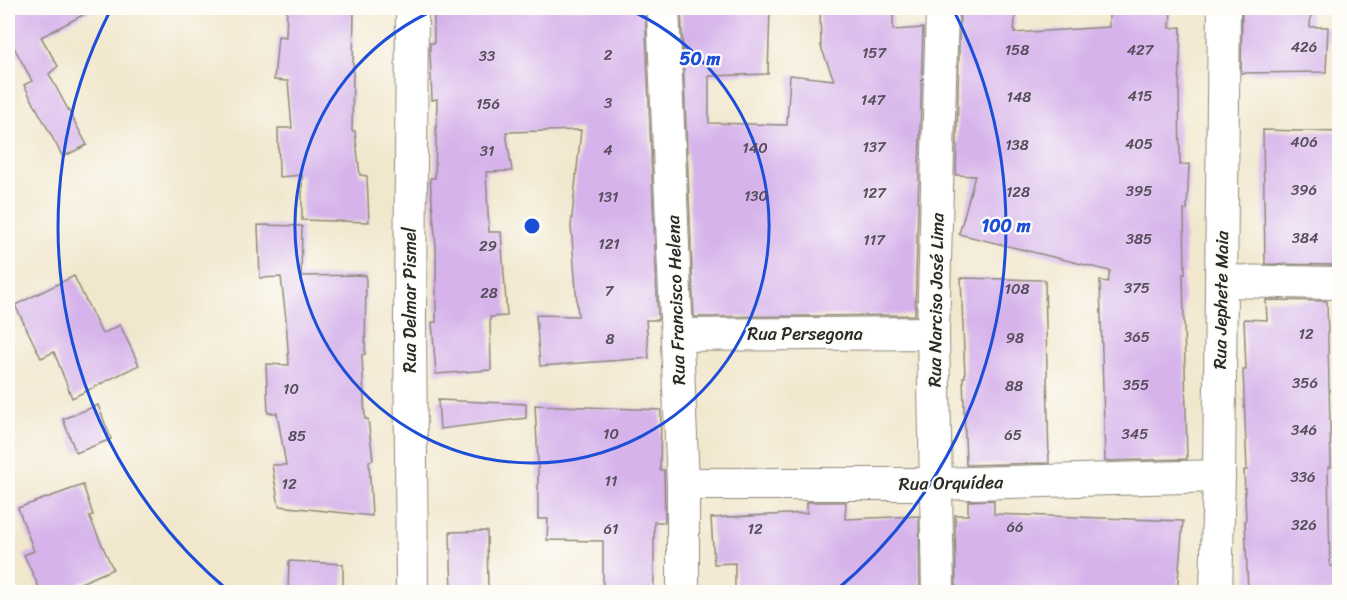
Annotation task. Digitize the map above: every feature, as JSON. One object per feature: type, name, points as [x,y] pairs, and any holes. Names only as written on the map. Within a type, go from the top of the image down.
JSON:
[{"type":"street","name":"Rua Delmar Pismel","points":[[412,8],[410,321],[412,592]]},
{"type":"street","name":"Rua Francisco Helena","points":[[663,8],[683,483],[683,592]]},
{"type":"street","name":"Rua Narciso José Lima","points":[[938,592],[933,333],[942,8]]},
{"type":"street","name":"Rua Jephete Maia","points":[[1216,592],[1224,8]]},
{"type":"street","points":[[1221,281],[1340,283]]},
{"type":"street","name":"Rua Persegona","points":[[677,335],[933,333]]},
{"type":"street","name":"Rua Orquídea","points":[[683,483],[936,484],[1219,476]]},
{"type":"building","points":[[8,8],[96,8],[41,37],[58,66],[49,74],[87,145],[63,157],[24,85],[32,81],[8,36]]},
{"type":"building","points":[[287,8],[354,8],[352,131],[355,131],[360,175],[367,176],[369,222],[302,220],[302,175],[279,177],[278,128],[292,128],[288,81],[274,80],[278,36],[286,37]]},
{"type":"building","points":[[434,8],[645,8],[658,320],[646,320],[649,358],[540,366],[536,315],[578,316],[571,226],[581,130],[506,132],[512,171],[486,172],[489,232],[501,232],[507,316],[490,317],[491,370],[436,374],[432,322],[436,322],[436,246],[430,178],[435,178],[437,99],[432,100],[430,52],[430,43],[434,43]]},
{"type":"building","points":[[681,8],[770,8],[768,74],[709,76],[709,123],[787,125],[790,75],[834,80],[821,47],[820,8],[893,8],[893,30],[923,28],[915,315],[694,317]]},
{"type":"building","points":[[960,8],[1016,8],[1014,33],[1109,27],[1109,8],[1171,8],[1170,28],[1181,27],[1180,165],[1189,164],[1187,210],[1184,210],[1185,274],[1183,274],[1187,459],[1105,461],[1100,281],[1108,282],[1110,271],[959,234],[975,176],[956,175]]},
{"type":"building","points":[[1242,8],[1311,8],[1310,27],[1328,27],[1326,72],[1241,73]]},
{"type":"building","points":[[1263,130],[1340,132],[1340,265],[1265,264]]},
{"type":"building","points":[[258,225],[302,226],[301,276],[366,275],[365,354],[362,355],[365,419],[368,419],[373,460],[369,461],[372,516],[279,506],[272,465],[286,465],[277,413],[268,413],[266,364],[289,365],[286,319],[281,277],[260,278]]},
{"type":"building","points":[[74,276],[102,334],[120,325],[139,365],[72,398],[54,352],[41,358],[15,305]]},
{"type":"building","points":[[961,278],[1045,280],[1049,463],[966,465]]},
{"type":"building","points":[[1266,300],[1327,301],[1331,467],[1328,467],[1330,566],[1340,567],[1340,592],[1248,592],[1244,470],[1247,470],[1243,370],[1246,370],[1244,319],[1267,320]]},
{"type":"building","points":[[438,400],[526,404],[526,418],[440,429]]},
{"type":"building","points":[[98,405],[111,439],[76,453],[63,419]]},
{"type":"building","points":[[535,405],[661,410],[660,470],[664,470],[665,522],[654,522],[654,592],[603,592],[603,541],[547,540],[548,519],[538,519]]},
{"type":"building","points":[[83,485],[93,515],[89,516],[113,569],[60,592],[41,592],[24,555],[34,551],[18,508]]},
{"type":"building","points":[[994,500],[994,514],[1183,521],[1177,592],[956,592],[955,515],[968,515],[968,501]]},
{"type":"building","points":[[807,502],[846,502],[845,519],[919,516],[920,592],[735,592],[735,563],[714,564],[711,518],[807,513]]},
{"type":"building","points":[[487,531],[488,592],[452,592],[450,532]]},
{"type":"building","points":[[289,561],[343,564],[343,592],[288,592]]}]
